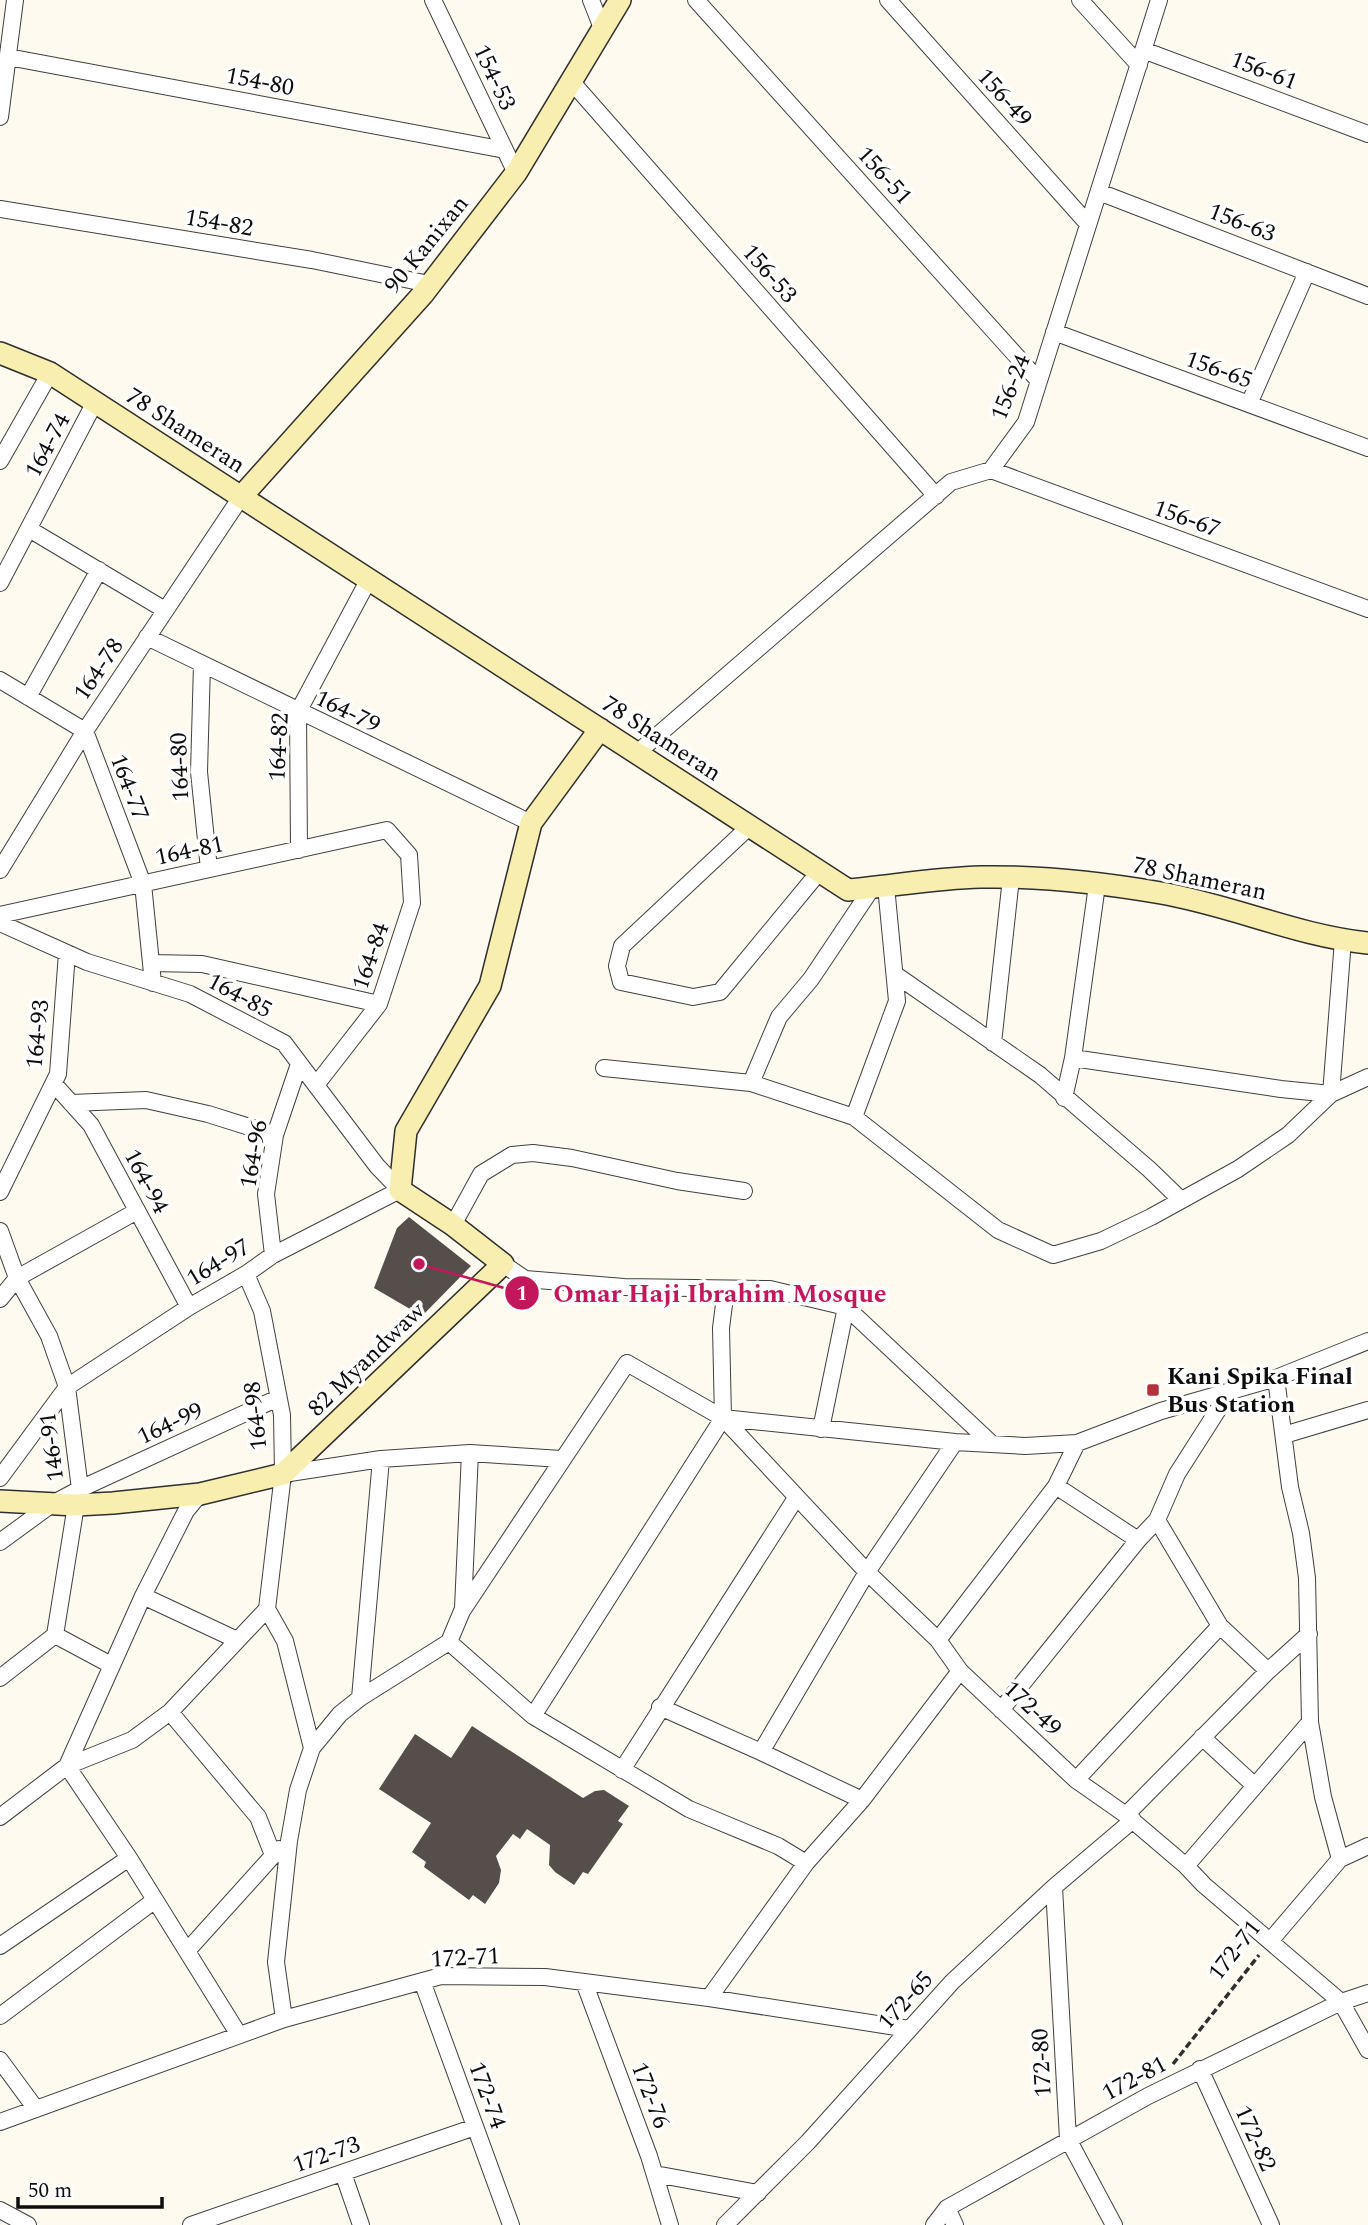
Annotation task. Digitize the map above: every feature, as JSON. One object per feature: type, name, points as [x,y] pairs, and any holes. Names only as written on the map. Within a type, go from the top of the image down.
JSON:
[{"type":"street","points":[[0,117],[15,0]]},
{"type":"street","name":"154-53","points":[[433,0],[516,173]]},
{"type":"street","points":[[591,0],[602,28]]},
{"type":"street","name":"90 Kanixan","points":[[241,497],[429,284],[516,173],[620,0]]},
{"type":"street","name":"156-51","points":[[696,0],[1039,381]]},
{"type":"street","name":"156-49","points":[[888,0],[1088,224]]},
{"type":"street","points":[[1080,0],[1141,57]]},
{"type":"street","name":"156-24","points":[[990,470],[1026,422],[1159,0]]},
{"type":"street","name":"154-80","points":[[8,57],[505,150]]},
{"type":"street","name":"156-61","points":[[1141,57],[1368,134]]},
{"type":"street","name":"156-53","points":[[571,80],[936,496]]},
{"type":"street","name":"156-63","points":[[1099,192],[1368,296]]},
{"type":"street","name":"154-82","points":[[0,208],[312,260],[429,284]]},
{"type":"street","points":[[1249,404],[1307,272]]},
{"type":"street","name":"156-65","points":[[1054,332],[1368,448]]},
{"type":"street","name":"78 Shameran","points":[[0,353],[50,373],[848,890],[980,877],[1077,882],[1160,893],[1212,904],[1343,940],[1368,943]]},
{"type":"street","points":[[0,461],[50,373]]},
{"type":"street","name":"164-74","points":[[0,583],[95,402]]},
{"type":"street","points":[[637,754],[951,482],[990,470]]},
{"type":"street","name":"156-67","points":[[990,470],[1368,609]]},
{"type":"street","name":"164-78","points":[[0,870],[85,731],[241,497]]},
{"type":"street","points":[[29,529],[165,610]]},
{"type":"street","points":[[29,697],[99,570]]},
{"type":"street","name":"164-82","points":[[299,850],[298,712],[369,579]]},
{"type":"street","name":"164-79","points":[[147,637],[531,823]]},
{"type":"street","name":"164-80","points":[[202,664],[199,772],[209,869]]},
{"type":"street","points":[[0,680],[85,731]]},
{"type":"street","points":[[600,729],[531,823],[490,986],[406,1131],[400,1190],[453,1225],[525,1279],[624,1287],[770,1289],[846,1307],[992,1444]]},
{"type":"street","name":"164-77","points":[[85,731],[143,884],[153,982]]},
{"type":"street","points":[[750,826],[622,947],[617,966],[621,982],[693,997],[720,992],[819,872]]},
{"type":"street","name":"164-81","points":[[1,923],[143,884],[387,830]]},
{"type":"street","name":"164-84","points":[[316,1085],[379,1004],[412,903],[409,855],[387,830]]},
{"type":"street","points":[[993,1043],[1011,878]]},
{"type":"street","points":[[1064,1098],[1073,1058],[1097,885]]},
{"type":"street","points":[[854,1117],[897,1001],[879,887]]},
{"type":"street","points":[[751,1083],[779,1017],[811,979],[879,887]]},
{"type":"street","name":"164-85","points":[[1,923],[87,962],[190,994],[284,1043],[377,1166],[400,1190]]},
{"type":"street","points":[[1331,1094],[1343,940]]},
{"type":"street","name":"164-93","points":[[0,1192],[58,1074],[67,953]]},
{"type":"street","points":[[151,963],[202,964],[379,1004]]},
{"type":"street","points":[[895,975],[1040,1075],[1181,1200]]},
{"type":"street","points":[[1073,1058],[1331,1094]]},
{"type":"street","name":"164-96","points":[[272,1255],[266,1194],[275,1136],[299,1064]]},
{"type":"street","points":[[604,1068],[751,1083],[854,1117],[998,1230],[1054,1255],[1101,1241],[1238,1169],[1288,1135],[1331,1094],[1368,1077]]},
{"type":"street","name":"164-94","points":[[54,1084],[91,1125],[189,1307]]},
{"type":"street","points":[[71,1103],[146,1100],[208,1114],[275,1136]]},
{"type":"street","points":[[453,1225],[481,1174],[512,1155],[533,1153],[572,1158],[666,1179],[744,1191]]},
{"type":"street","name":"164-97","points":[[67,1387],[272,1255],[400,1190]]},
{"type":"street","points":[[0,1300],[17,1278],[137,1211]]},
{"type":"street","name":"146-91","points":[[0,1231],[17,1278],[49,1336],[67,1387],[78,1497],[55,1635]]},
{"type":"street","name":"82 Myandwaw","points":[[283,1474],[503,1264]]},
{"type":"street","name":"164-98","points":[[246,1274],[262,1311],[282,1415],[283,1474],[267,1609]]},
{"type":"street","points":[[533,1716],[723,1419],[721,1328],[726,1289]]},
{"type":"street","points":[[821,1429],[846,1307]]},
{"type":"street","points":[[284,2019],[276,1962],[289,1841],[298,1790],[312,1748],[340,1714],[360,1698],[449,1642],[463,1611],[627,1363],[723,1419],[955,1442],[1025,1446],[1077,1443],[1161,1411],[1276,1378],[1368,1341]]},
{"type":"street","points":[[1276,1378],[1307,1578],[1310,1722],[1323,1797],[1340,1859]]},
{"type":"street","points":[[0,1478],[67,1387]]},
{"type":"street","points":[[1002,1710],[1138,1539],[1157,1520],[1177,1474],[1230,1391]]},
{"type":"street","name":"164-99","points":[[78,1497],[278,1398]]},
{"type":"street","points":[[1284,1435],[1368,1410]]},
{"type":"street","name":"172-49","points":[[723,1419],[867,1572],[938,1640],[960,1671],[1076,1780],[1129,1817],[1340,2001],[1368,2050]]},
{"type":"street","points":[[761,1752],[867,1572],[955,1442]]},
{"type":"street","points":[[938,1640],[1056,1486],[1077,1443]]},
{"type":"street","points":[[0,1501],[52,1504],[78,1497],[113,1503],[200,1493],[283,1474],[382,1459],[470,1453],[561,1459]]},
{"type":"street","points":[[463,1611],[470,1453]]},
{"type":"street","points":[[360,1698],[382,1459]]},
{"type":"street","points":[[1056,1486],[1138,1539]]},
{"type":"street","points":[[67,1766],[143,1596],[186,1511],[200,1493]]},
{"type":"street","points":[[622,1770],[796,1498]]},
{"type":"street","name":"146-91","points":[[0,1542],[52,1504]]},
{"type":"street","points":[[1157,1520],[1220,1626],[1268,1671]]},
{"type":"street","points":[[143,1596],[237,1640]]},
{"type":"street","points":[[0,1817],[67,1766],[132,1740],[170,1712],[267,1609],[285,1641],[312,1748]]},
{"type":"street","points":[[1076,1780],[1220,1626]]},
{"type":"street","name":"172-65","points":[[725,2225],[808,2142],[952,1982],[1129,1817],[1202,1737],[1309,1634]]},
{"type":"street","points":[[0,1678],[55,1635],[110,1665]]},
{"type":"street","points":[[449,1642],[533,1716],[689,1809],[778,1846],[806,1863]]},
{"type":"street","points":[[709,1998],[806,1863],[862,1800],[960,1671]]},
{"type":"street","points":[[660,1707],[862,1800]]},
{"type":"street","points":[[170,1712],[258,1817],[273,1855]]},
{"type":"street","points":[[1186,1866],[1310,1722]]},
{"type":"street","points":[[1202,1737],[1255,1786]]},
{"type":"street","points":[[67,1766],[239,2035]]},
{"type":"street","points":[[187,1951],[273,1855],[289,1841]]},
{"type":"street","name":"172-71","points":[[1271,1940],[1340,1859],[1368,1846]]},
{"type":"street","points":[[0,1946],[128,1858]]},
{"type":"street","name":"172-80","points":[[1054,1887],[1068,2139],[1114,2225]]},
{"type":"street","points":[[0,2016],[155,1900]]},
{"type":"street","name":"172-71","points":[[0,2122],[284,2019],[441,1976],[545,1977],[709,1998],[909,2029]]},
{"type":"street","name":"172-74","points":[[422,1982],[511,2225]]},
{"type":"street","name":"172-76","points":[[584,1982],[655,2174],[670,2225]]},
{"type":"street","name":"172-81","points":[[934,2225],[947,2208],[1068,2139],[1200,2069],[1340,2001],[1368,1993]]},
{"type":"street","points":[[0,2060],[36,2109]]},
{"type":"street","name":"172-82","points":[[1200,2069],[1271,2225]]},
{"type":"street","name":"172-73","points":[[191,2225],[475,2127]]},
{"type":"street","points":[[342,2173],[361,2225]]},
{"type":"street","points":[[655,2174],[758,2193]]},
{"type":"street","points":[[947,2208],[955,2225]]},
{"type":"street","points":[[0,2210],[28,2225]]},
{"type":"path","name":"172-71","points":[[1172,2065],[1271,1940]]},
{"type":"building","points":[[409,1217],[471,1266],[422,1316],[374,1288],[397,1228]]},
{"type":"building","points":[[472,1726],[583,1798],[595,1791],[604,1790],[629,1806],[618,1821],[623,1824],[588,1874],[583,1872],[574,1885],[549,1865],[550,1845],[527,1829],[520,1839],[513,1834],[496,1856],[501,1870],[499,1883],[485,1904],[473,1895],[469,1900],[424,1867],[426,1862],[412,1852],[431,1823],[379,1789],[415,1734],[451,1758]]},
{"type":"place","name":"Omar Haji Ibrahim Mosque","points":[[419,1264]]},
{"type":"place","name":"Kani Spika Final Bus Station","points":[[1153,1390]]}]
